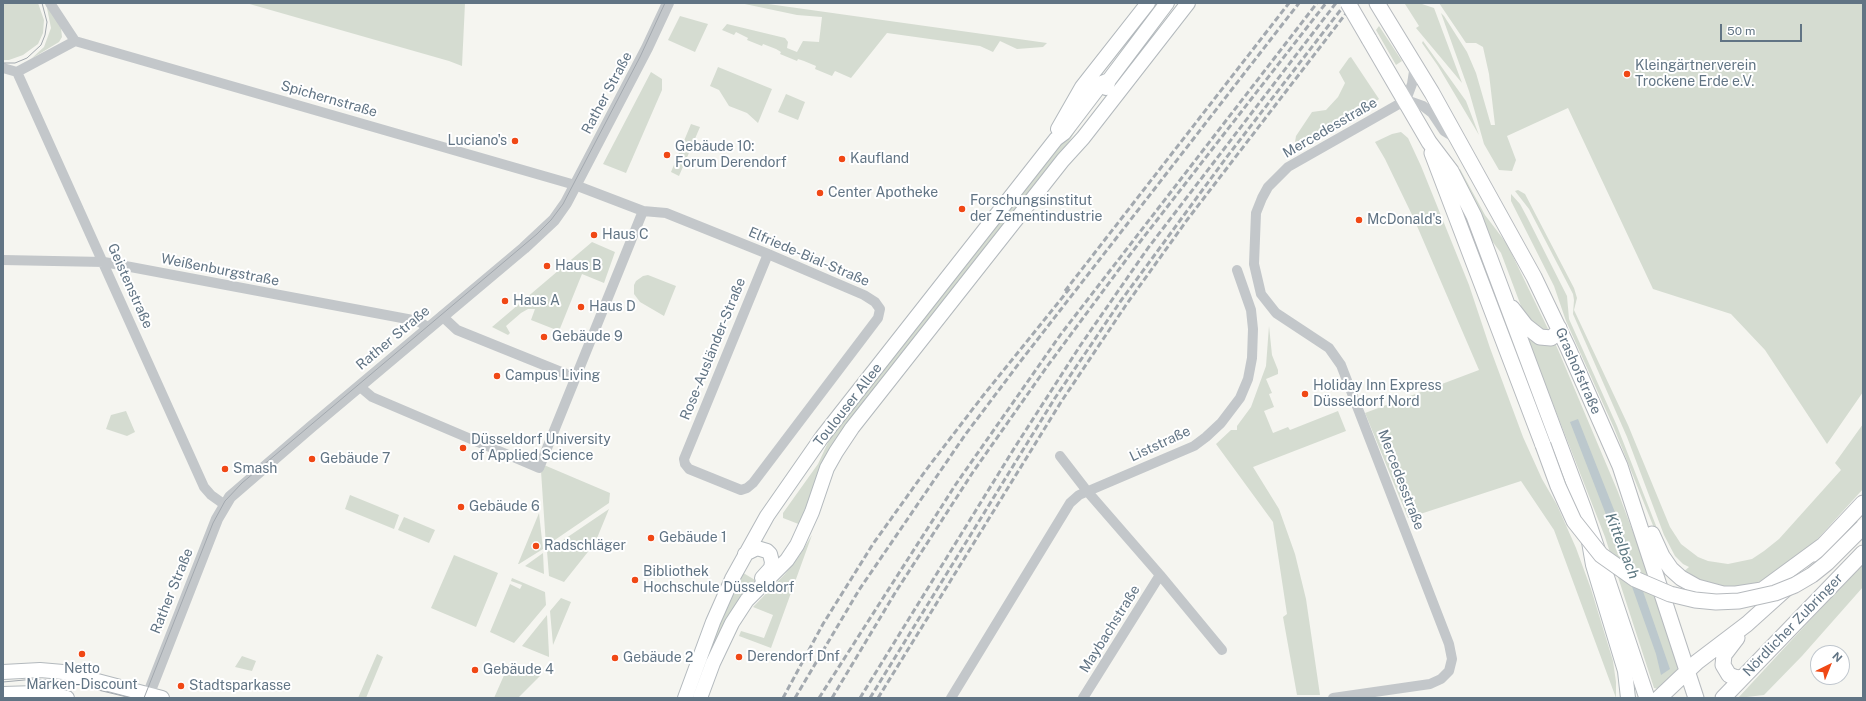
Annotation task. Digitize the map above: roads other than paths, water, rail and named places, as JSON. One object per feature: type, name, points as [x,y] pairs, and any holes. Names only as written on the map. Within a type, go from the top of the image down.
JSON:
[{"type":"main road","points":[[1056,139],[1058,129],[1082,88],[1148,3]]},
{"type":"main road","points":[[1063,160],[1069,145],[1087,114],[1107,87],[1109,80],[1167,3]]},
{"type":"main road","points":[[1063,160],[1083,138],[1188,3]]},
{"type":"main road","points":[[1348,3],[1406,100],[1429,142],[1558,486],[1574,521],[1601,555],[1635,579],[1670,594],[1695,600],[1716,602],[1739,601],[1775,593],[1795,585],[1812,575],[1838,554],[1863,527]]},
{"type":"main road","name":"Grashofstraße","points":[[1377,3],[1458,140],[1534,278],[1559,328],[1620,466],[1685,673],[1696,698]]},
{"type":"main road","points":[[1056,139],[1064,133],[1102,83],[1109,80]]},
{"type":"main road","name":"Toulouser Allee","points":[[685,698],[713,622],[732,579],[766,516],[822,437],[1056,139]]},
{"type":"main road","points":[[1429,142],[1451,171],[1468,205],[1584,510],[1647,698]]},
{"type":"main road","name":"Toulouser Allee","points":[[700,698],[713,663],[732,623],[754,591],[766,582],[787,560],[797,545],[812,512],[827,468],[852,428],[1063,160]]},
{"type":"main road","points":[[1505,300],[1526,326],[1540,337],[1550,338],[1557,333],[1559,328]]},
{"type":"main road","points":[[1620,466],[1635,489],[1662,556],[1681,578],[1697,587],[1723,594],[1736,594],[1762,590],[1822,546]]},
{"type":"main road","points":[[1659,698],[1685,673],[1747,624],[1792,583],[1822,546],[1863,503]]},
{"type":"main road","points":[[1584,510],[1592,565],[1625,671],[1628,698]]},
{"type":"main road","points":[[745,554],[756,548],[760,548],[767,551],[772,558],[771,568],[754,591]]},
{"type":"main road","name":"Nördlicher Zubringer","points":[[1723,698],[1863,553]]},
{"type":"main road","points":[[1742,678],[1733,677],[1726,672],[1724,656],[1747,624]]},
{"type":"main road","points":[[3,672],[29,670],[57,671],[148,696],[162,698]]},
{"type":"main road","points":[[3,694],[36,693],[67,698]]},
{"type":"street","points":[[3,68],[17,72],[75,41],[50,3]]},
{"type":"street","name":"Rather Straße","points":[[148,696],[192,581],[225,506],[244,484],[547,228],[559,214],[575,185],[647,48],[668,3]]},
{"type":"street","name":"Spichernstraße","points":[[75,41],[575,185]]},
{"type":"street","points":[[1415,65],[1412,84],[1406,100],[1423,106],[1432,114],[1444,131],[1458,140]]},
{"type":"street","name":"Geistenstraße","points":[[17,72],[104,262],[204,487],[211,495],[225,506]]},
{"type":"street","name":"Mercedesstraße","points":[[1333,698],[1430,684],[1444,677],[1451,666],[1452,659],[1449,644],[1341,365],[1329,348],[1276,313],[1261,294],[1254,264],[1256,213],[1268,187],[1288,167],[1406,100]]},
{"type":"street","name":"Elfriede-Bial-Straße","points":[[575,185],[643,211],[666,213],[768,254],[864,295],[876,302],[880,309],[878,318],[747,488],[741,490],[689,469],[685,464],[685,455]]},
{"type":"street","points":[[359,386],[372,397],[539,468],[643,211]]},
{"type":"street","name":"Rose-Ausländer-Straße","points":[[685,455],[768,254]]},
{"type":"street","name":"Weißenburgstraße","points":[[3,260],[104,262],[418,321],[429,328]]},
{"type":"street","name":"Liststraße","points":[[951,698],[1070,503],[1075,498],[1087,491],[1194,446],[1221,423],[1240,398],[1248,379],[1251,365],[1253,329],[1251,310],[1237,270]]},
{"type":"street","points":[[442,316],[457,330],[576,378]]},
{"type":"street","points":[[1060,456],[1087,491],[1160,575],[1222,650]]},
{"type":"street","name":"Maybachstraße","points":[[1083,698],[1160,575]]},
{"type":"water","name":"Kittelbach","points":[[1578,419],[1620,525],[1670,669],[1661,675],[1656,654],[1610,525],[1570,422]]},
{"type":"tram line","points":[[3,63],[15,63],[27,58],[41,45],[45,35],[47,22],[42,3]]},
{"type":"tram line","points":[[144,698],[213,523],[225,501],[242,483],[537,234],[551,220],[563,204],[640,57],[665,3]]},
{"type":"tram line","points":[[3,682],[35,679],[61,681],[131,698]]},
{"type":"railway","points":[[1065,291],[1289,3]]},
{"type":"railway","points":[[795,698],[859,590],[965,435],[1299,3]]},
{"type":"railway","points":[[819,698],[956,484],[1061,334],[1317,3]]},
{"type":"railway","points":[[832,698],[895,593],[973,472],[1046,368],[1129,256],[1326,3]]},
{"type":"railway","points":[[860,698],[1015,447],[1080,346],[1148,248],[1336,3]]},
{"type":"railway","points":[[870,698],[1055,398],[1120,302],[1226,158],[1346,3]]},
{"type":"railway","points":[[878,698],[1061,402],[1126,305],[1187,220],[1354,3]]},
{"type":"railway","points":[[783,698],[823,624],[873,544],[926,470],[982,397],[1070,288]]},
{"type":"place","name":"Kleingärtnerverein Trockene Erde e.V.","points":[[1627,74]]},
{"type":"place","name":"Luciano's","points":[[515,141]]},
{"type":"place","name":"Gebäude 10: Forum Derendorf","points":[[667,155]]},
{"type":"place","name":"Kaufland","points":[[842,159]]},
{"type":"place","name":"Center Apotheke","points":[[820,193]]},
{"type":"place","name":"Forschungsinstitut der Zementindustrie","points":[[962,209]]},
{"type":"place","name":"McDonald's","points":[[1359,220]]},
{"type":"place","name":"Haus C","points":[[594,235]]},
{"type":"place","name":"Haus B","points":[[547,266]]},
{"type":"place","name":"Haus A","points":[[505,301]]},
{"type":"place","name":"Haus D","points":[[581,307]]},
{"type":"place","name":"Gebäude 9","points":[[544,337]]},
{"type":"place","name":"Campus Living","points":[[497,376]]},
{"type":"place","name":"Holiday Inn Express Düsseldorf Nord","points":[[1305,394]]},
{"type":"place","name":"Düsseldorf University of Applied Science","points":[[463,448]]},
{"type":"place","name":"Gebäude 7","points":[[312,459]]},
{"type":"place","name":"Smash","points":[[225,469]]},
{"type":"place","name":"Gebäude 6","points":[[461,507]]},
{"type":"place","name":"Gebäude 1","points":[[651,538]]},
{"type":"place","name":"Radschläger","points":[[536,546]]},
{"type":"place","name":"Bibliothek Hochschule Düsseldorf","points":[[635,580]]},
{"type":"place","name":"Netto Marken-Discount","points":[[82,654]]},
{"type":"place","name":"Derendorf Dnf","points":[[739,657]]},
{"type":"place","name":"Gebäude 2","points":[[615,658]]},
{"type":"place","name":"Gebäude 4","points":[[475,670]]},
{"type":"place","name":"Stadtsparkasse","points":[[181,686]]}]
